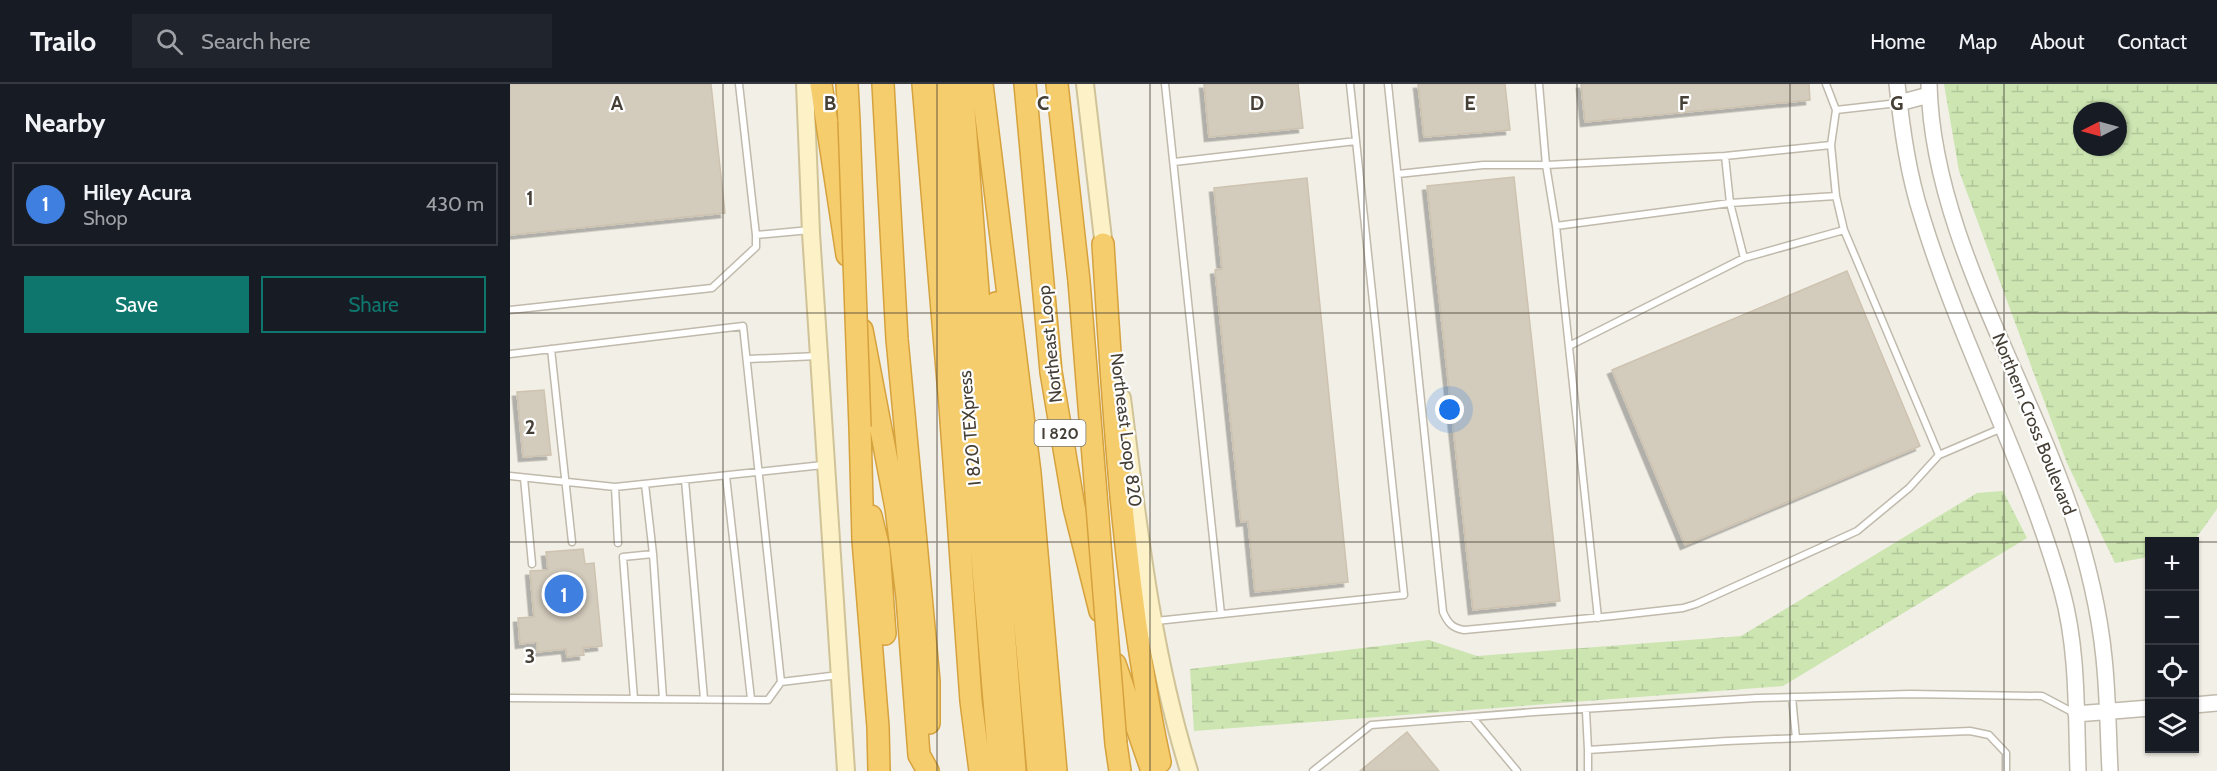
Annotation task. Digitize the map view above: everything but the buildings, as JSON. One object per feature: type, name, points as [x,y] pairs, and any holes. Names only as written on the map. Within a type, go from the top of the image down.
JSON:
[{"type":"highway","points":[[821,84],[845,243],[896,508],[907,597],[919,755],[929,771]]},
{"type":"highway","points":[[847,84],[863,484],[863,540],[879,727],[879,771]]},
{"type":"highway","points":[[882,84],[897,339],[929,681],[929,771]]},
{"type":"highway","points":[[923,84],[971,701],[980,771]]},
{"type":"highway","name":"I 820 TEXpress","points":[[942,84],[1000,771]]},
{"type":"highway","name":"I 820 TEXpress","points":[[962,84],[1015,771]]},
{"type":"highway","points":[[981,84],[993,278],[1038,771]]},
{"type":"highway","points":[[981,84],[1030,473],[1056,771]]},
{"type":"highway","name":"Northeast Loop","points":[[1024,84],[1051,372],[1061,441],[1089,570],[1124,696],[1152,771]]},
{"type":"highway","points":[[1057,84],[1079,281],[1119,771]]},
{"type":"highway","points":[[1103,244],[1123,528],[1140,662],[1161,771]]},
{"type":"highway","points":[[942,329],[937,367],[940,449],[966,771]]},
{"type":"highway","points":[[863,484],[879,549],[893,771]]},
{"type":"main road","points":[[805,84],[811,230],[842,675],[846,771]]},
{"type":"main road","name":"Northeast Loop 820","points":[[1085,84],[1103,244],[1152,622],[1158,655],[1189,771]]},
{"type":"street","name":"Northern Cross Boulevard","points":[[1897,84],[1902,132],[1921,216],[1963,333],[2040,524],[2062,593],[2074,664],[2078,771]]},
{"type":"street","name":"Northern Cross Boulevard","points":[[1929,90],[1942,185],[1989,314],[2069,507],[2083,552],[2092,587],[2104,658],[2110,771]]},
{"type":"street","points":[[1899,103],[1929,90]]},
{"type":"street","points":[[2199,705],[2217,703]]},
{"type":"street","points":[[2076,714],[2145,708]]},
{"type":"lane","points":[[510,310],[712,288],[756,247],[739,84]]},
{"type":"lane","points":[[1166,84],[1221,614]]},
{"type":"lane","points":[[1152,622],[1404,595],[1350,84]]},
{"type":"lane","points":[[1388,84],[1443,612],[1447,621],[1454,628],[1464,630],[1598,618],[1683,608],[1696,604],[1857,531],[1909,488],[1939,455],[2002,428]]},
{"type":"lane","points":[[1539,84],[1546,165],[1556,226],[1598,618]]},
{"type":"lane","points":[[1826,84],[1836,110],[1831,145],[1836,196],[1844,230],[1939,455]]},
{"type":"lane","points":[[1836,110],[1899,103]]},
{"type":"lane","points":[[1174,162],[1356,141]]},
{"type":"lane","points":[[1398,174],[1483,165],[1546,165],[1725,156],[1831,145]]},
{"type":"lane","points":[[1725,156],[1730,203],[1744,258]]},
{"type":"lane","points":[[1556,226],[1730,203],[1836,196]]},
{"type":"lane","points":[[756,235],[811,230]]},
{"type":"lane","points":[[1569,346],[1744,258],[1844,230]]},
{"type":"lane","points":[[510,354],[743,326],[781,682],[768,700],[510,698]]},
{"type":"lane","points":[[551,349],[572,542]]},
{"type":"lane","points":[[748,359],[819,356]]},
{"type":"lane","points":[[510,476],[615,487],[827,465]]},
{"type":"lane","points":[[726,476],[751,699]]},
{"type":"lane","points":[[524,478],[532,564]]},
{"type":"lane","points":[[685,480],[704,699]]},
{"type":"lane","points":[[645,484],[653,554],[663,699]]},
{"type":"lane","points":[[615,487],[618,543]]},
{"type":"lane","points":[[634,699],[623,557],[653,554]]},
{"type":"lane","points":[[781,682],[842,675]]},
{"type":"lane","points":[[1313,771],[1371,725],[1472,717],[1792,698],[1910,694],[2042,696],[2076,714]]},
{"type":"lane","points":[[1792,698],[1796,738]]},
{"type":"lane","points":[[1586,711],[1588,771]]},
{"type":"lane","points":[[1472,717],[1517,771]]},
{"type":"lane","points":[[1588,750],[1970,731],[1989,735],[2006,753],[2006,771]]},
{"type":"green space","points":[[1944,84],[2217,84],[2217,509],[2197,537],[2145,537],[2145,558],[2115,563],[2067,463],[1959,171]]},
{"type":"green space","points":[[2003,491],[2027,538],[1783,686],[1194,731],[1190,669],[1429,640],[1477,656],[1741,636],[1977,493]]},
{"type":"place","name":"Hiley Acura","points":[[564,594]]}]
